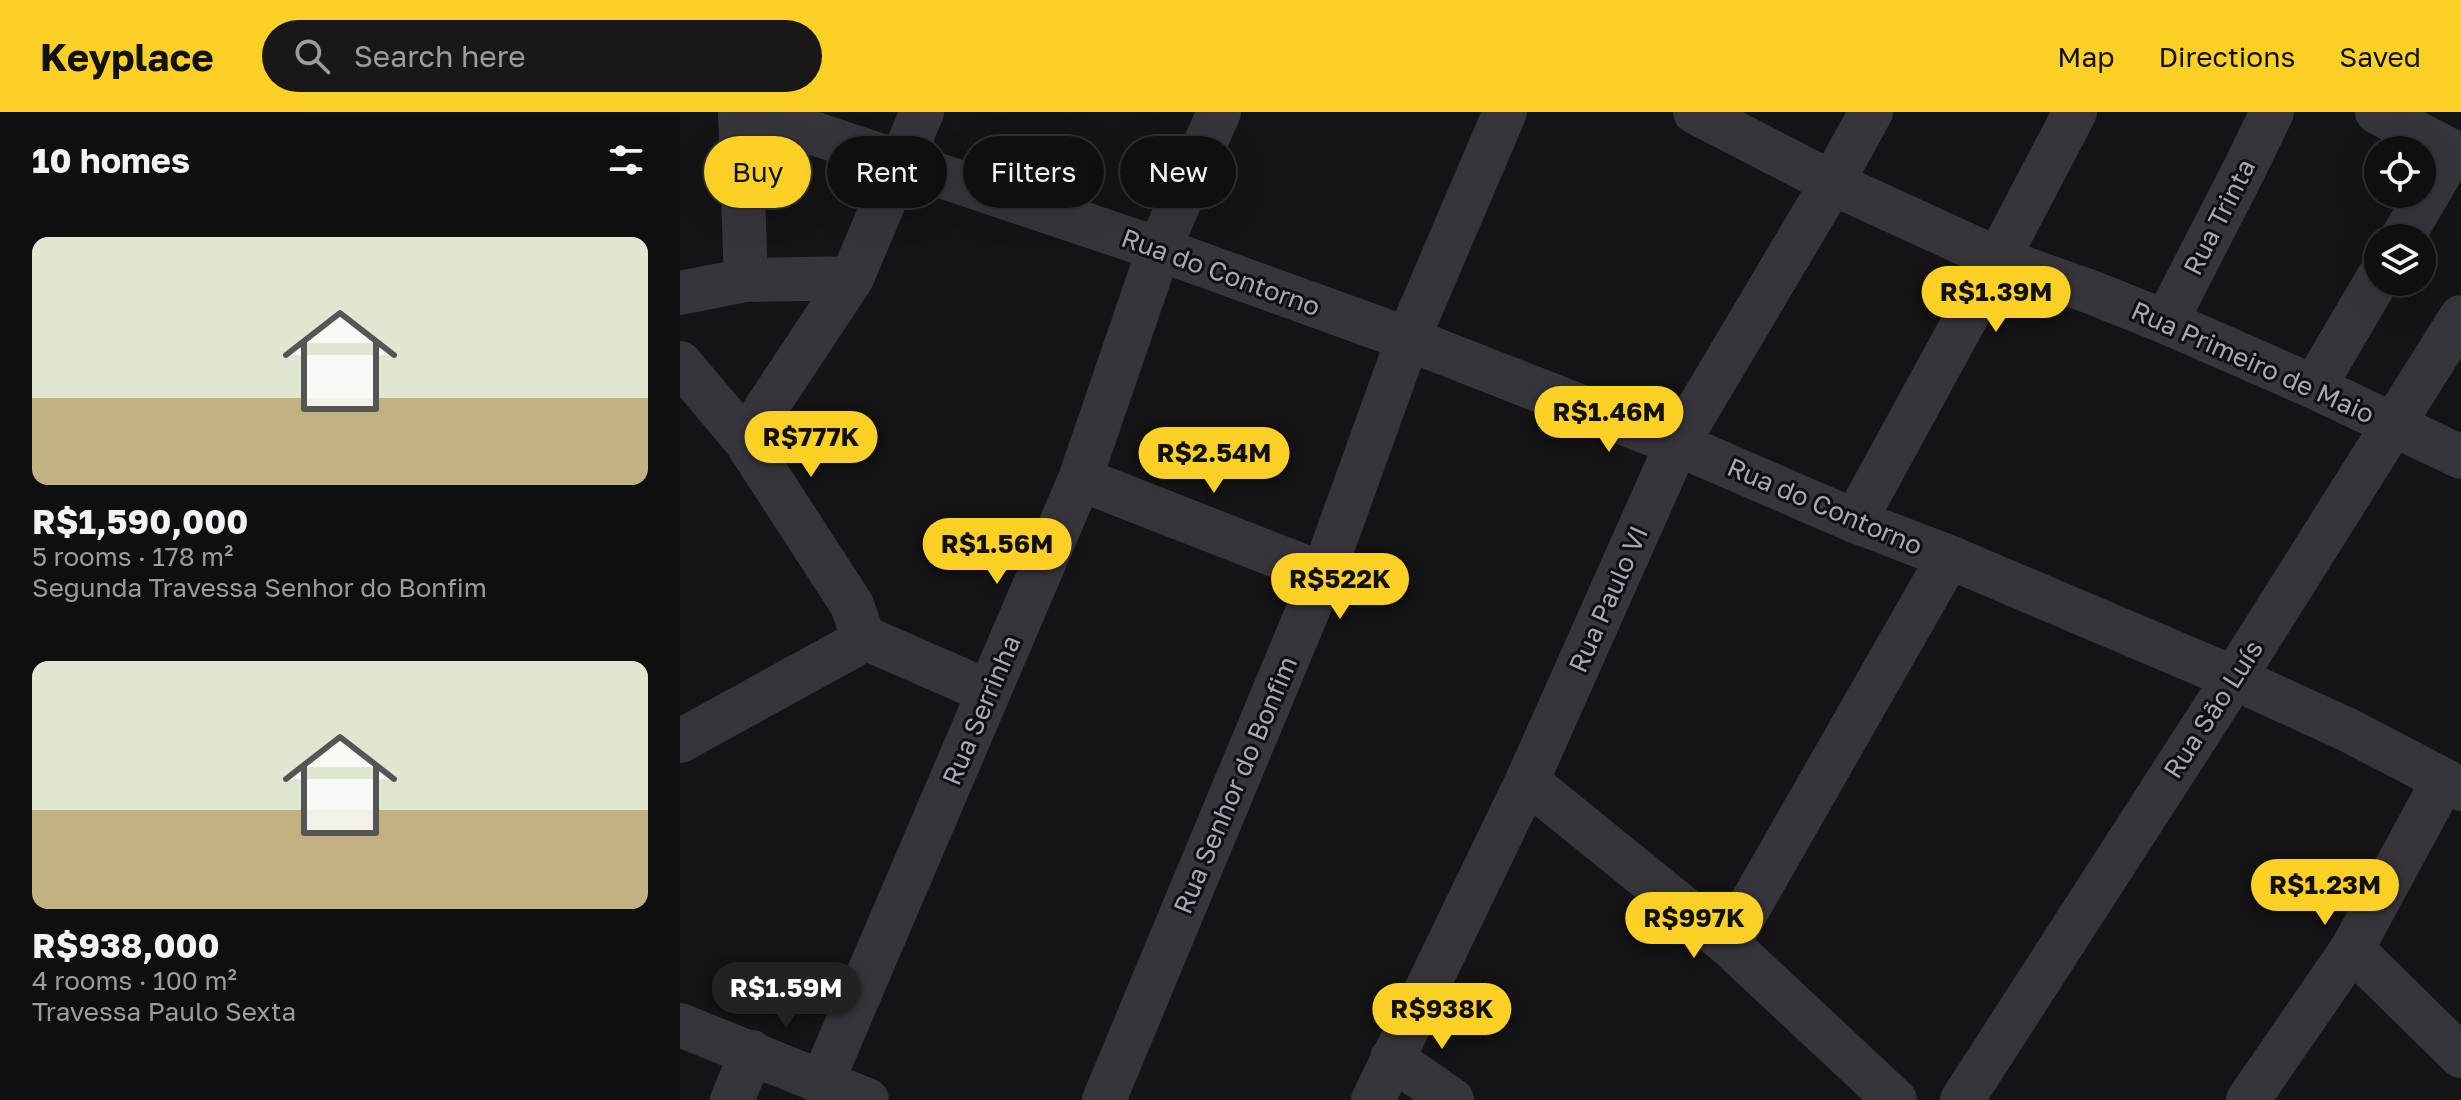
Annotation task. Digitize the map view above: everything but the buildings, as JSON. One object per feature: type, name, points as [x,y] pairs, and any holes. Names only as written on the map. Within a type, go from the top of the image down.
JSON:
[{"type":"street","points":[[740,112],[746,280]]},
{"type":"street","name":"Rua do Contorno","points":[[767,112],[787,124],[827,137]]},
{"type":"street","points":[[913,136],[922,112]]},
{"type":"street","name":"Rua Serrinha","points":[[822,1082],[1080,479],[1159,249],[1219,112]]},
{"type":"street","name":"Rua Senhor do Bonfim","points":[[1104,1100],[1323,574],[1408,339],[1505,112]]},
{"type":"street","name":"Rua Primeiro de Maio","points":[[1696,112],[1832,183],[1998,259],[2166,322],[2314,387],[2461,457]]},
{"type":"street","name":"Rua Paulo VI","points":[[1373,1100],[1527,781],[1677,444],[1871,112]]},
{"type":"street","points":[[1855,521],[2075,112]]},
{"type":"street","name":"Rua Trinta","points":[[2166,322],[2272,112]]},
{"type":"street","points":[[2377,112],[2457,154],[2411,224]]},
{"type":"street","name":"Rua do Contorno","points":[[947,177],[1408,339],[1677,444],[2234,678],[2348,730],[2452,785]]},
{"type":"street","points":[[745,440],[852,278],[883,208]]},
{"type":"street","points":[[680,293],[746,280],[852,278]]},
{"type":"street","points":[[2314,387],[2367,296]]},
{"type":"street","name":"Rua São Luís","points":[[1962,1100],[2234,678],[2461,317]]},
{"type":"street","points":[[680,363],[745,440],[852,605],[863,637],[989,692]]},
{"type":"street","points":[[1080,479],[1323,574]]},
{"type":"street","points":[[1728,944],[1949,557]]},
{"type":"street","points":[[680,741],[853,646],[863,637]]},
{"type":"street","points":[[1527,781],[1728,944],[1895,1100]]},
{"type":"street","points":[[2248,1100],[2352,949],[2452,785]]},
{"type":"street","points":[[2352,949],[2461,1056]]},
{"type":"street","points":[[680,1025],[867,1100]]},
{"type":"street","points":[[732,1100],[752,1052]]},
{"type":"street","points":[[1392,1058],[1452,1100]]}]
